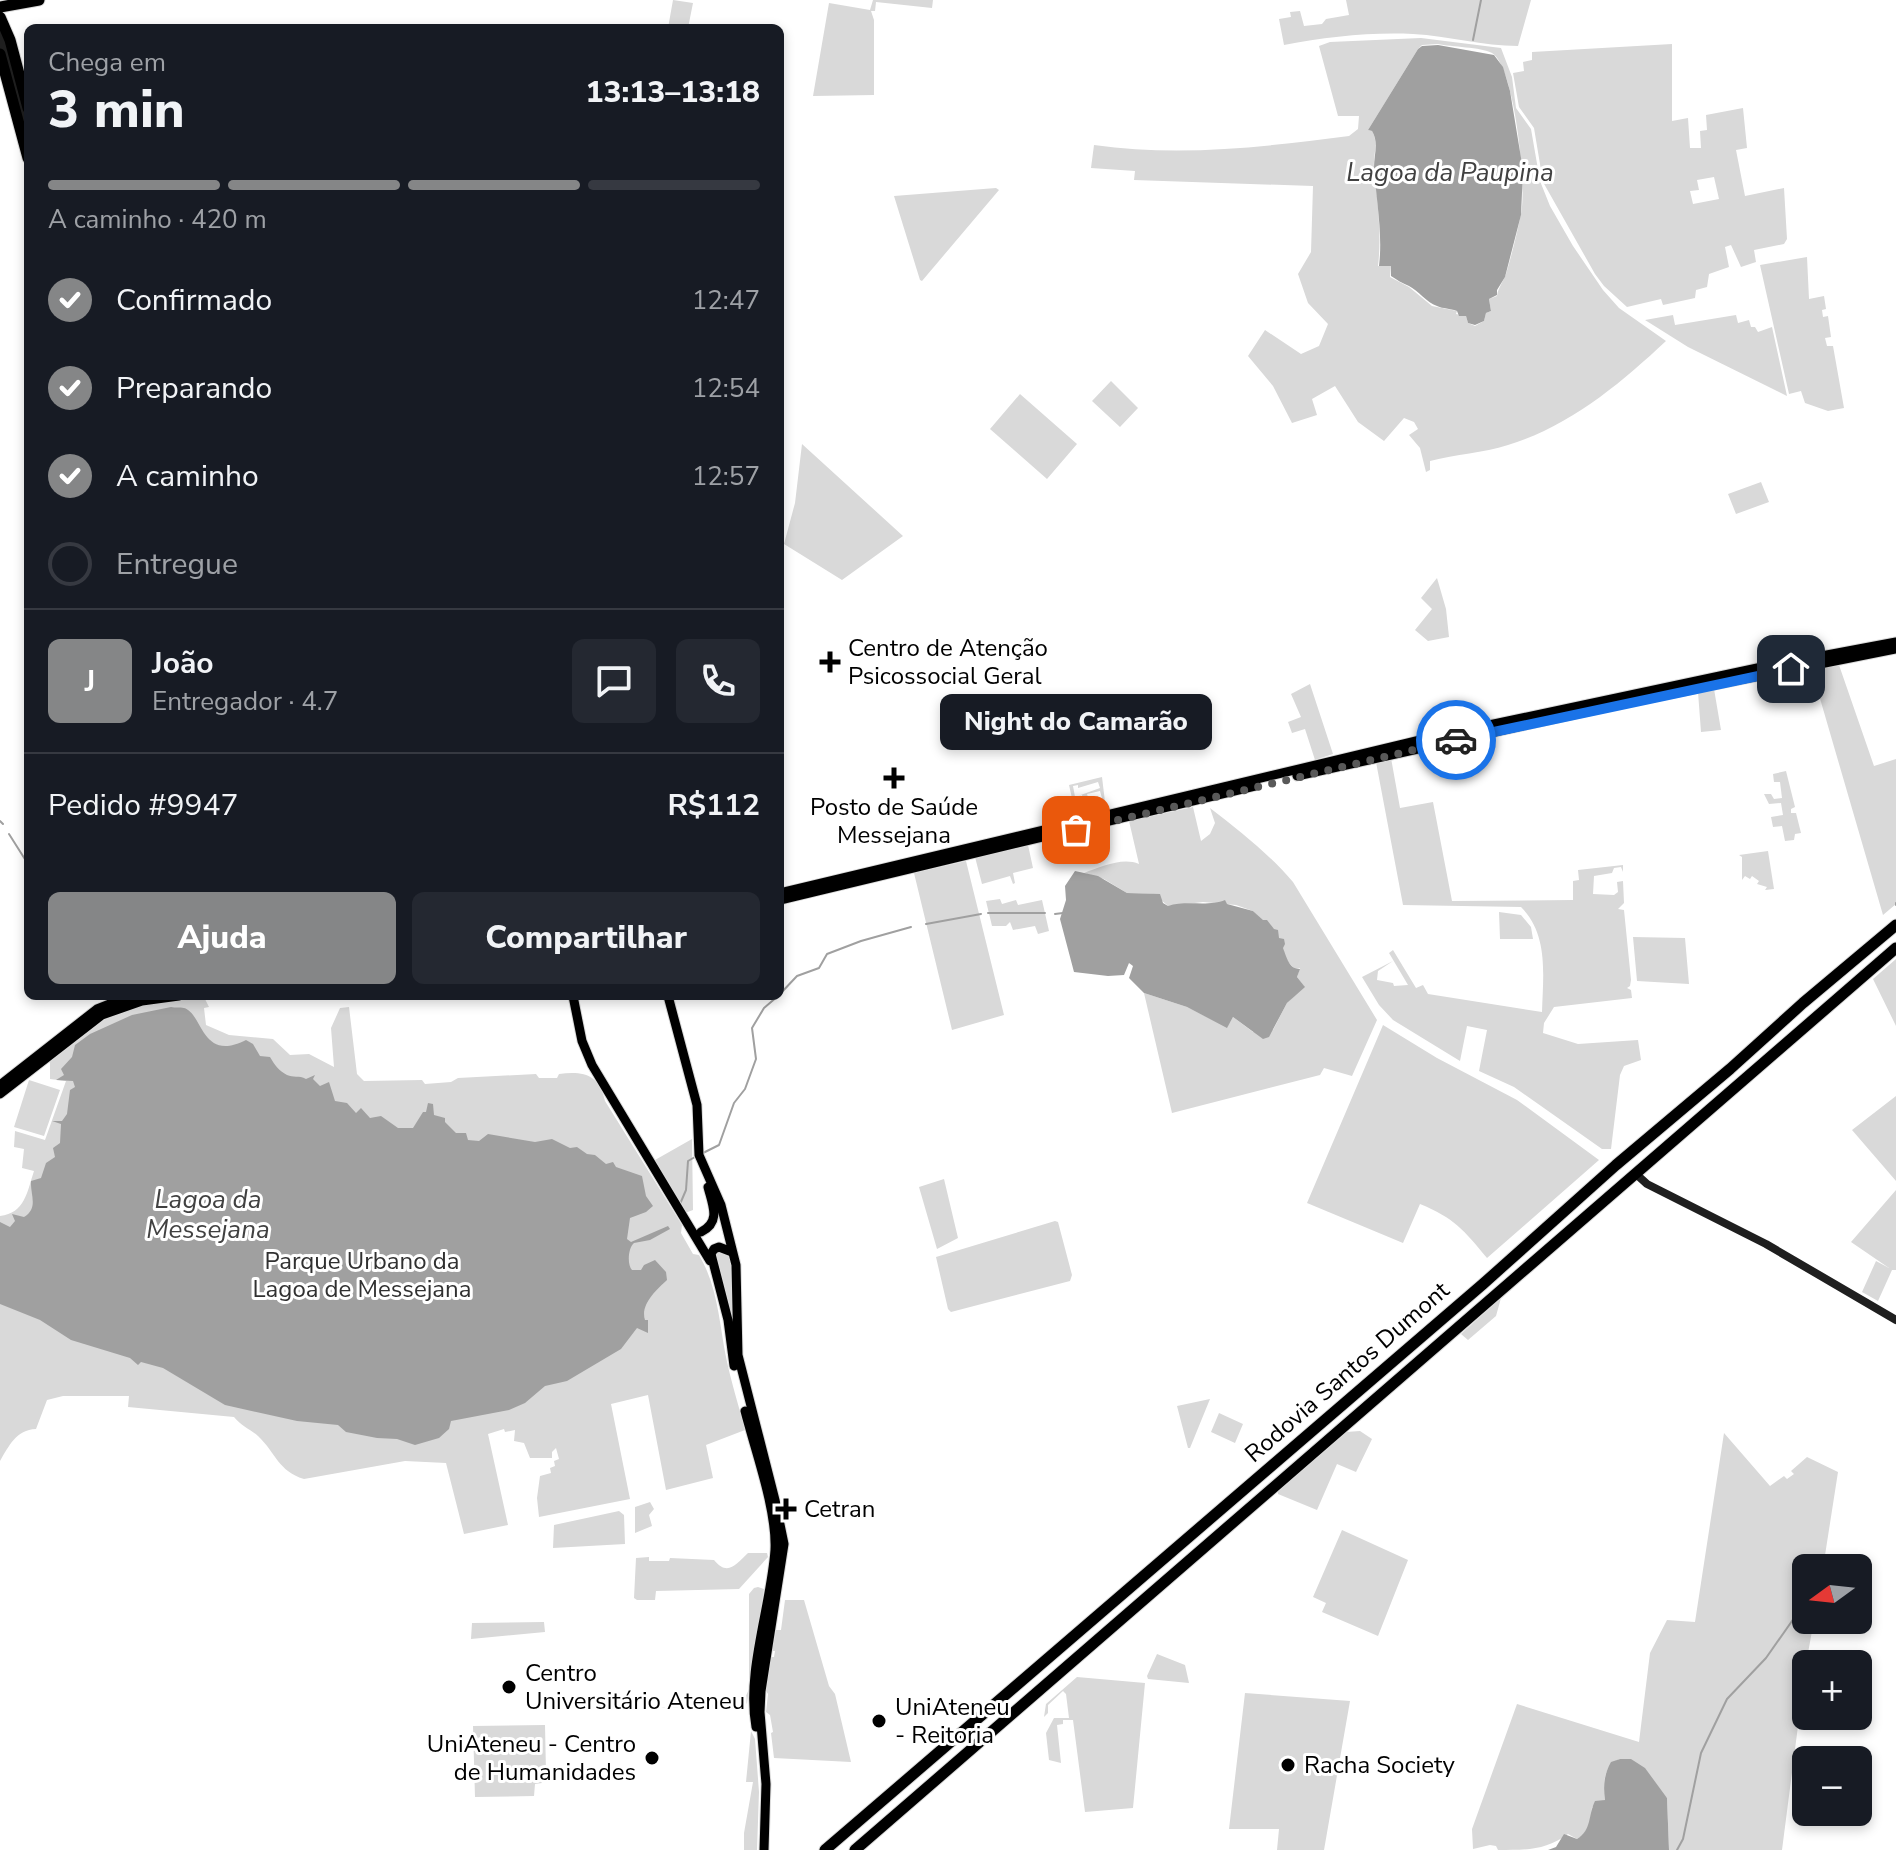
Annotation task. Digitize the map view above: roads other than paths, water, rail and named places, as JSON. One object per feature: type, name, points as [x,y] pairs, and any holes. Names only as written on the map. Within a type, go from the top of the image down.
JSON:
[{"type":"highway","points":[[0,7],[39,0]]},
{"type":"highway","points":[[0,17],[10,40],[24,93]]},
{"type":"highway","points":[[0,54],[24,143]]},
{"type":"highway","name":"Rodovia Santos Dumont","points":[[825,1850],[1896,925]]},
{"type":"highway","name":"Rodovia Santos Dumont","points":[[855,1850],[1896,948]]},
{"type":"main road","points":[[1,37],[24,122]]},
{"type":"main road","points":[[784,899],[1363,757],[1896,642]]},
{"type":"main road","points":[[1844,654],[1896,649]]},
{"type":"main road","points":[[784,892],[1075,827]]},
{"type":"main road","points":[[0,1085],[97,1009],[120,1000]]},
{"type":"main road","points":[[0,1094],[102,1015],[149,1000]]},
{"type":"main road","points":[[574,1000],[582,1041],[592,1065],[713,1268]]},
{"type":"main road","points":[[669,1000],[697,1105],[698,1144],[715,1214],[713,1223],[701,1232]]},
{"type":"main road","points":[[703,1166],[721,1205],[736,1265],[738,1355],[784,1548],[761,1691],[766,1784],[762,1850]]},
{"type":"main road","points":[[1636,1174],[1647,1184],[1766,1244],[1896,1320]]},
{"type":"main road","points":[[733,1253],[725,1247],[714,1249],[711,1254],[774,1536],[774,1557],[753,1698],[762,1781],[762,1850]]},
{"type":"water","name":"Lagoa da Paupina","points":[[1438,45],[1494,55],[1503,67],[1523,170],[1521,215],[1505,277],[1497,295],[1489,299],[1491,311],[1486,313],[1484,321],[1475,325],[1468,323],[1466,316],[1433,304],[1391,276],[1391,266],[1379,266],[1380,229],[1374,167],[1376,144],[1372,131],[1368,130],[1418,49]]},
{"type":"water","points":[[1075,871],[1098,876],[1127,893],[1160,894],[1163,903],[1168,906],[1225,900],[1227,904],[1253,911],[1278,930],[1279,938],[1284,939],[1287,959],[1293,967],[1300,969],[1297,977],[1305,987],[1287,1003],[1269,1037],[1263,1039],[1233,1017],[1227,1028],[1187,1007],[1144,993],[1129,978],[1133,966],[1129,963],[1124,975],[1074,972],[1060,919],[1066,900],[1065,886]]},
{"type":"water","name":"Lagoa da Messejana","points":[[171,1007],[190,1012],[205,1034],[220,1045],[246,1040],[253,1044],[260,1056],[270,1057],[287,1075],[306,1079],[315,1075],[313,1079],[320,1086],[329,1082],[335,1101],[347,1103],[356,1113],[361,1108],[370,1118],[381,1116],[398,1128],[413,1128],[426,1112],[428,1103],[433,1104],[434,1115],[445,1118],[456,1133],[466,1133],[468,1140],[479,1141],[488,1134],[535,1142],[552,1139],[595,1155],[606,1164],[613,1162],[616,1167],[642,1176],[646,1196],[653,1206],[630,1218],[627,1239],[631,1242],[668,1226],[670,1229],[650,1240],[634,1243],[629,1252],[632,1270],[641,1270],[655,1260],[666,1272],[667,1280],[650,1298],[645,1309],[648,1333],[637,1328],[621,1349],[567,1381],[545,1386],[525,1403],[509,1410],[451,1421],[449,1429],[439,1438],[415,1445],[397,1439],[346,1432],[338,1425],[297,1421],[225,1405],[163,1368],[141,1362],[138,1365],[130,1358],[71,1340],[40,1320],[0,1304],[0,1222],[10,1227],[15,1221],[12,1214],[24,1217],[29,1213],[33,1205],[31,1181],[41,1178],[46,1163],[55,1157],[53,1148],[60,1143],[61,1124],[52,1121],[62,1121],[67,1114],[70,1090],[75,1087],[73,1081],[56,1080],[64,1075],[61,1069],[72,1057],[75,1045],[90,1034],[132,1015]]},
{"type":"water","points":[[1631,1759],[1645,1768],[1667,1798],[1669,1850],[1548,1850],[1556,1847],[1564,1834],[1577,1839],[1582,1835],[1595,1801],[1605,1800],[1605,1780],[1611,1762]]},
{"type":"waterway","points":[[1473,40],[1481,0]]},
{"type":"waterway","points":[[0,821],[3,824]]},
{"type":"waterway","points":[[9,834],[24,858]]},
{"type":"waterway","points":[[988,913],[1045,913]]},
{"type":"waterway","points":[[1055,914],[1063,913]]},
{"type":"waterway","points":[[926,924],[981,914]]},
{"type":"waterway","points":[[784,990],[797,976],[819,968],[827,954],[911,927]]},
{"type":"waterway","points":[[701,1154],[719,1145],[734,1103],[745,1089],[756,1059],[752,1028],[764,1008],[773,1000]]},
{"type":"waterway","points":[[680,1204],[686,1190],[688,1161],[695,1157]]},
{"type":"waterway","points":[[1677,1850],[1683,1839],[1701,1753],[1727,1699],[1766,1658],[1792,1621]]},
{"type":"place","name":"Centro de Atenção Psicossocial Geral","points":[[830,662]]},
{"type":"place","name":"Posto de Saúde Messejana","points":[[894,778]]},
{"type":"place","name":"Night do Camarão","points":[[1076,830]]},
{"type":"place","name":"Cetran","points":[[786,1509]]},
{"type":"place","name":"Centro Universitário Ateneu","points":[[509,1687]]},
{"type":"place","name":"UniAteneu - Reitoria","points":[[879,1721]]},
{"type":"place","name":"UniAteneu - Centro de Humanidades","points":[[652,1758]]},
{"type":"place","name":"Racha Society","points":[[1288,1765]]},
{"type":"park label","name":"Parque Urbano da Lagoa de Messejana","points":[[362,1275]]}]
